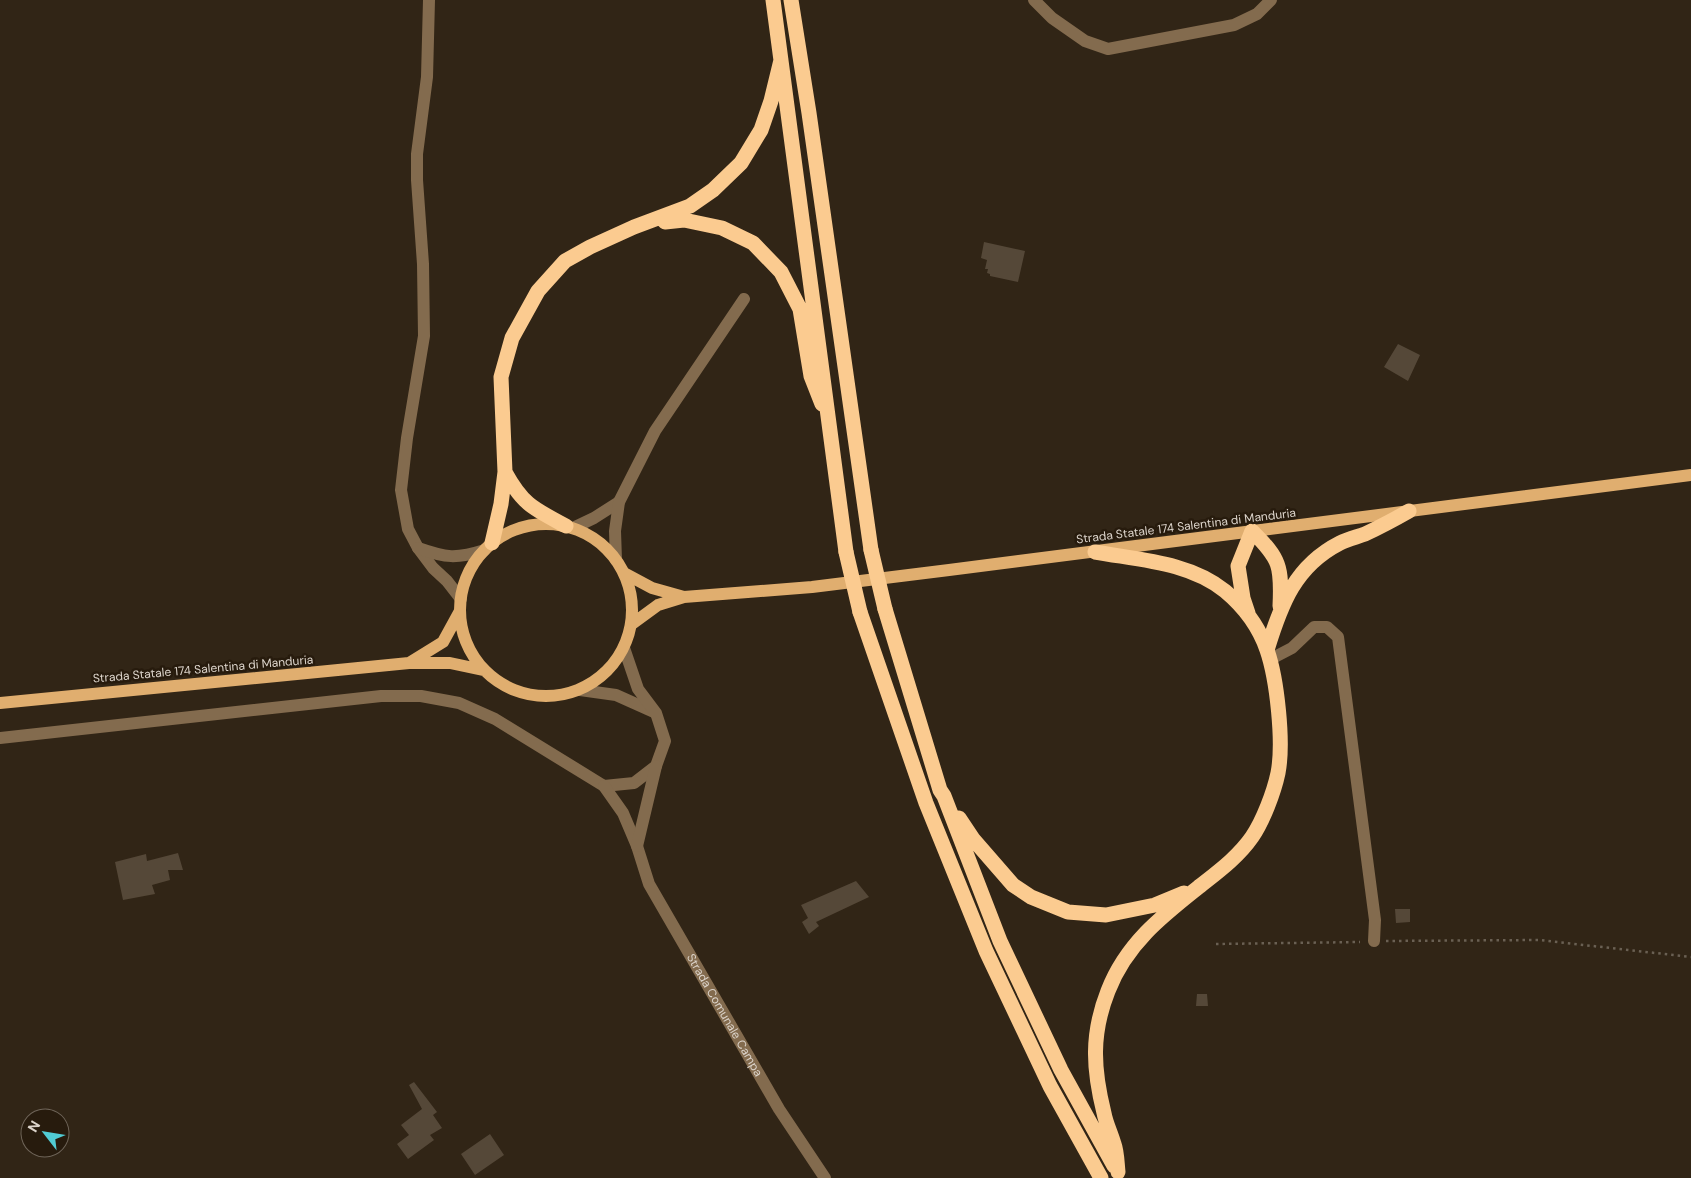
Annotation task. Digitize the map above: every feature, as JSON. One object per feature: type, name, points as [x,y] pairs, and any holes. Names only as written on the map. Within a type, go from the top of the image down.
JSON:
[{"type":"highway","points":[[773,0],[846,552],[860,612],[926,803],[986,951],[1050,1086],[1101,1178]]},
{"type":"highway","points":[[791,0],[809,113],[870,550],[885,609],[940,790],[973,839],[1013,885],[1030,897],[1068,912],[1106,915],[1155,905],[1199,886]]},
{"type":"highway","points":[[488,546],[500,504],[505,472],[501,377],[512,338],[538,291],[565,262],[590,247],[634,227],[690,206],[713,190],[741,163],[761,130],[771,101],[781,60]]},
{"type":"highway","points":[[634,227],[684,220],[722,228],[753,243],[767,257],[780,272],[800,309],[811,376],[831,428]]},
{"type":"highway","points":[[505,472],[515,490],[529,506],[569,527]]},
{"type":"highway","points":[[1280,610],[1297,579],[1313,561],[1340,543],[1366,533],[1409,511]]},
{"type":"highway","points":[[1119,1175],[1115,1146],[1104,1115],[1097,1082],[1094,1045],[1102,1007],[1109,988],[1134,944],[1199,886],[1233,860],[1253,835],[1267,807],[1278,773],[1281,740],[1276,694],[1268,655],[1250,619],[1243,598],[1238,566],[1252,531],[1269,549],[1279,565],[1280,610],[1268,655]]},
{"type":"highway","points":[[1095,552],[1179,566],[1205,578],[1225,591],[1250,619]]},
{"type":"highway","points":[[944,796],[1000,941],[1060,1070],[1119,1175]]},
{"type":"main road","name":"Strada Statale 174 Salentina di Manduria","points":[[632,624],[658,605],[684,597],[812,587],[1691,475]]},
{"type":"main road","points":[[550,524],[569,527],[589,535],[616,560],[624,573],[632,598],[632,624],[624,648],[613,665],[598,680],[580,690],[560,696],[539,697],[518,692],[499,683],[483,670],[470,653],[463,633],[460,605],[466,577],[471,567],[488,546],[505,534],[535,525],[550,524]]},
{"type":"main road","name":"Strada Statale 174 Salentina di Manduria","points":[[624,573],[652,588],[684,597]]},
{"type":"main road","name":"Strada Statale 174 Salentina di Manduria","points":[[409,663],[443,642],[460,605]]},
{"type":"main road","name":"Strada Statale 174 Salentina di Manduria","points":[[0,703],[409,663],[450,663],[483,670]]},
{"type":"street","points":[[429,0],[428,77],[417,154],[417,180],[424,264],[424,336],[407,438],[401,490],[408,529],[418,548],[433,568],[447,581],[460,605]]},
{"type":"street","points":[[1034,0],[1052,18],[1085,41],[1108,49],[1234,25],[1257,14],[1271,0]]},
{"type":"street","points":[[616,560],[619,502],[655,430],[744,300]]},
{"type":"street","points":[[569,527],[594,518],[619,502]]},
{"type":"street","points":[[418,548],[437,555],[462,557],[488,546]]},
{"type":"street","points":[[1268,655],[1292,648],[1314,627],[1327,627],[1338,637],[1375,920],[1374,941]]},
{"type":"street","points":[[624,648],[638,689],[656,713],[665,741],[656,766],[637,846]]},
{"type":"street","points":[[580,690],[616,694],[656,713]]},
{"type":"street","points":[[0,738],[381,696],[421,696],[459,702],[495,719],[604,786],[634,784],[656,766]]},
{"type":"street","name":"Strada Comunale Campa","points":[[604,786],[623,813],[637,846],[649,884],[779,1108],[825,1178]]},
{"type":"path","points":[[1216,944],[1539,940],[1691,957]]},
{"type":"building","points":[[984,242],[1025,251],[1018,282],[990,276],[987,273],[988,269],[985,269],[987,260],[981,258]]},
{"type":"building","points":[[1398,344],[1420,355],[1408,381],[1384,367]]},
{"type":"building","points":[[178,853],[183,870],[168,870],[170,880],[152,885],[155,894],[123,900],[115,862],[146,854],[147,861]]},
{"type":"building","points":[[856,881],[869,897],[816,922],[819,926],[809,934],[802,922],[808,918],[801,905]]},
{"type":"building","points":[[1395,909],[1410,909],[1410,922],[1396,923]]},
{"type":"building","points":[[1197,994],[1207,994],[1208,1006],[1196,1006]]},
{"type":"building","points":[[414,1082],[437,1112],[433,1115],[442,1128],[430,1135],[434,1140],[408,1159],[397,1144],[409,1135],[401,1125],[422,1109],[409,1085]]},
{"type":"building","points":[[490,1134],[504,1155],[475,1175],[461,1154]]}]
